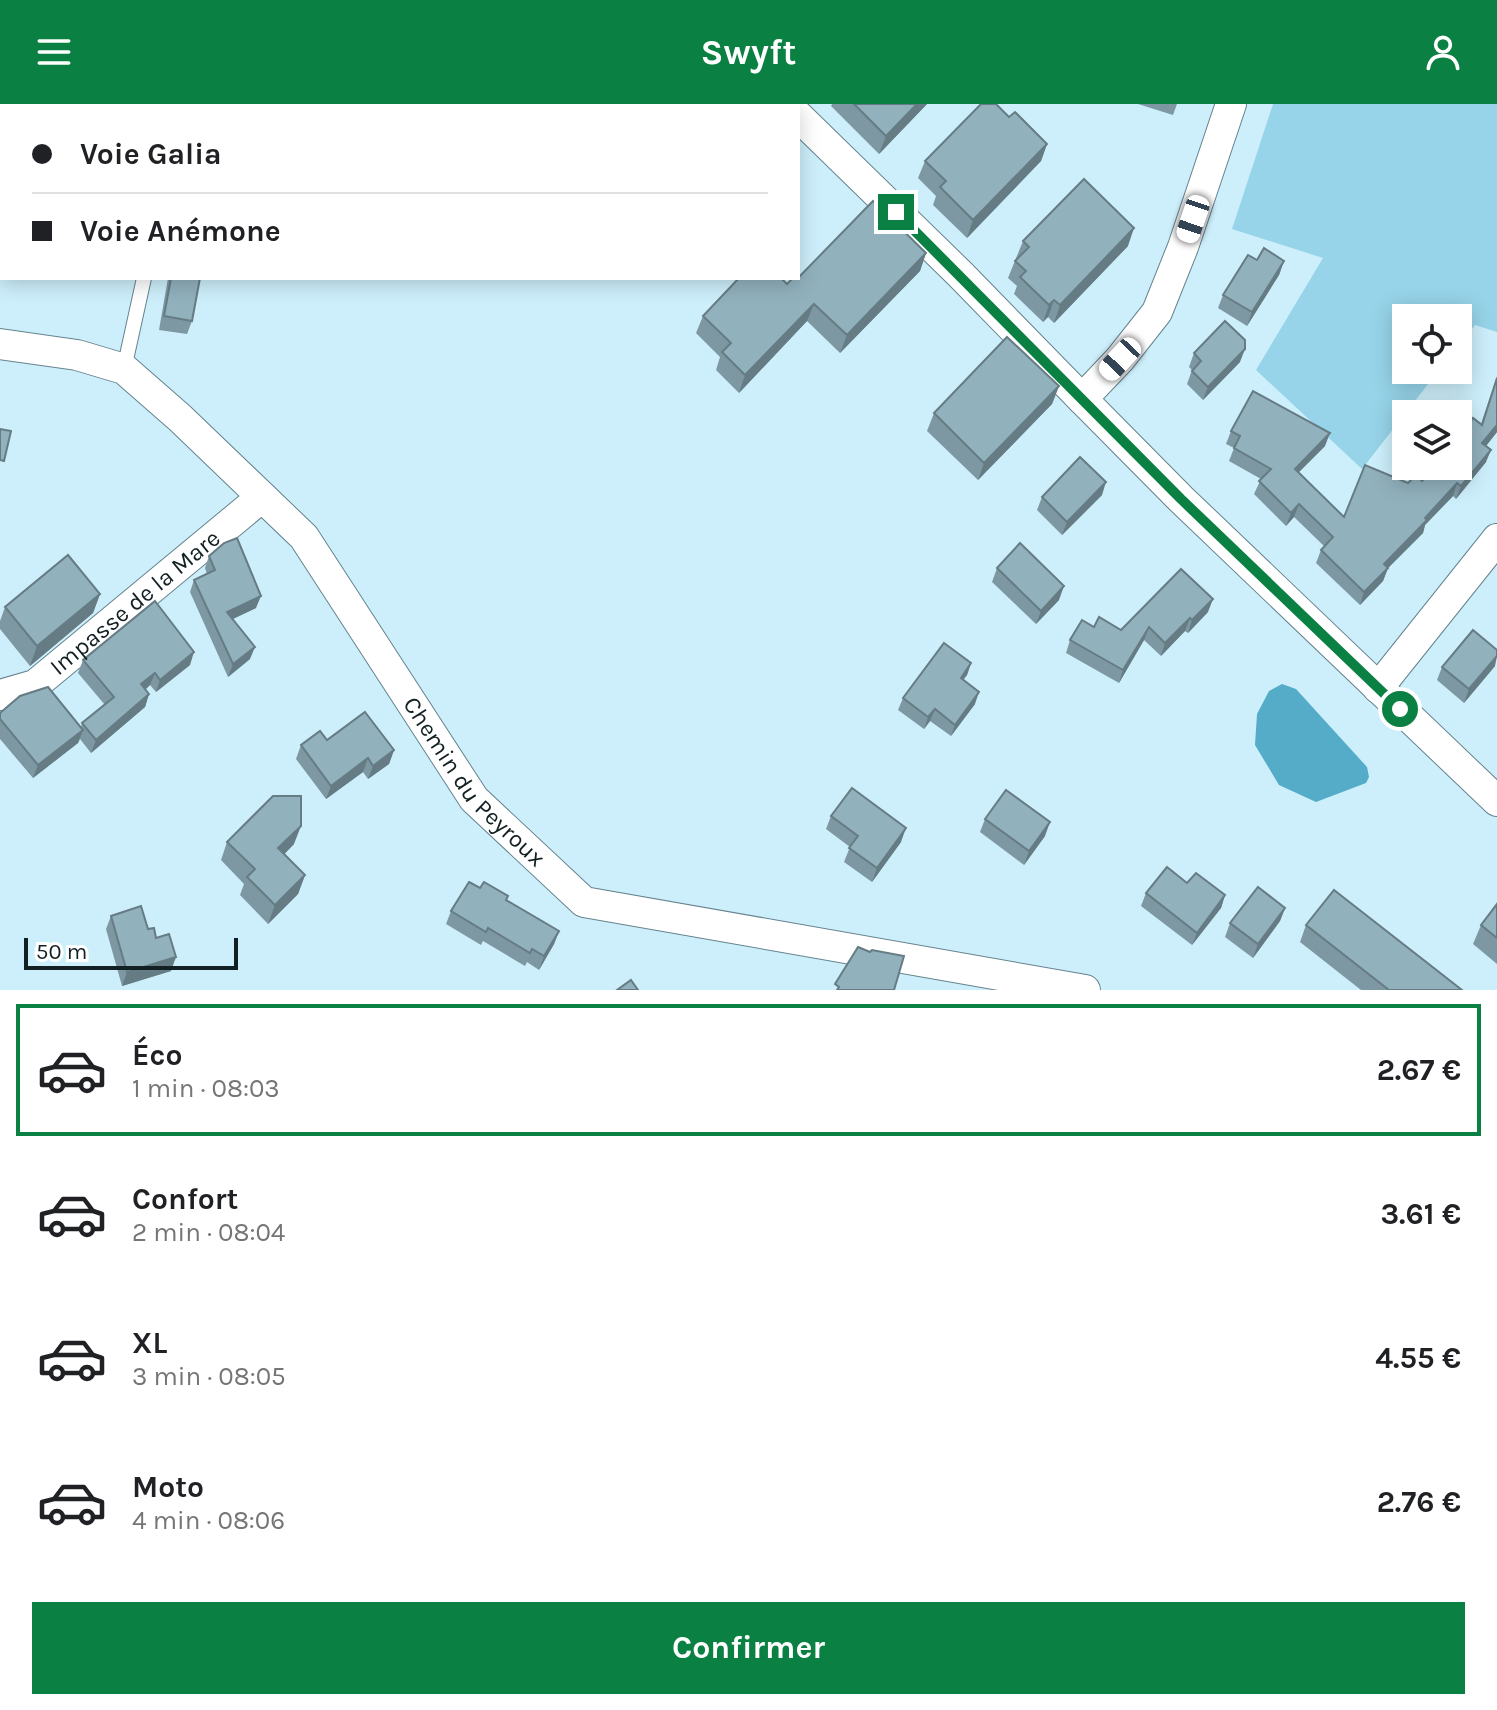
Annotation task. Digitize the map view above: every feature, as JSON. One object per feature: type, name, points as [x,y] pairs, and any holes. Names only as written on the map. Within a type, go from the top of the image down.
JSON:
[{"type":"street","points":[[1082,399],[1120,359],[1157,312],[1183,247],[1231,104]]},
{"type":"street","points":[[800,118],[960,274],[1181,499],[1497,801]]},
{"type":"street","name":"Chemin du Peyroux","points":[[0,344],[77,355],[124,369],[180,418],[304,537],[474,799],[584,902],[1085,990]]},
{"type":"street","name":"Impasse de la Mare","points":[[0,695],[35,685],[262,497]]},
{"type":"street","points":[[1378,688],[1497,539]]},
{"type":"lane","points":[[124,369],[144,280]]},
{"type":"shaded area","points":[[1273,104],[1497,104],[1497,332],[1475,325],[1472,329],[1472,304],[1392,304],[1392,384],[1428,384],[1416,400],[1392,400],[1392,430],[1362,469],[1256,370],[1323,258],[1232,229]]},
{"type":"shaded area","points":[[1282,684],[1296,689],[1367,767],[1369,777],[1366,783],[1316,802],[1279,785],[1255,745],[1257,714],[1269,691]]},
{"type":"building","points":[[854,104],[917,104],[886,136]]},
{"type":"building","points":[[981,104],[996,104],[1009,117],[1015,112],[1047,144],[973,220],[940,187],[946,181],[925,161]]},
{"type":"building","points":[[1084,179],[1134,228],[1060,305],[1054,300],[1049,305],[1020,277],[1026,271],[1015,261],[1029,247],[1023,241]]},
{"type":"building","points":[[873,201],[926,253],[847,335],[814,304],[745,375],[722,352],[731,343],[703,316],[737,280],[783,280],[787,284],[791,280],[800,280],[800,276]]},
{"type":"building","points":[[1264,248],[1284,261],[1252,312],[1223,295],[1248,255],[1257,260]]},
{"type":"building","points":[[171,280],[200,280],[192,321],[164,316]]},
{"type":"building","points":[[1225,321],[1245,340],[1245,349],[1208,387],[1192,371],[1201,361],[1194,353]]},
{"type":"building","points":[[1007,337],[1059,386],[984,463],[934,413]]},
{"type":"building","points":[[1497,378],[1497,425],[1482,443],[1491,450],[1472,473],[1472,419],[1482,425]]},
{"type":"building","points":[[1253,391],[1330,433],[1295,469],[1344,517],[1365,465],[1392,476],[1392,480],[1408,483],[1411,480],[1466,480],[1461,486],[1457,483],[1425,518],[1427,520],[1384,564],[1388,568],[1364,592],[1321,550],[1333,537],[1299,504],[1291,513],[1259,481],[1271,469],[1234,448],[1240,436],[1231,431]]},
{"type":"building","points":[[0,429],[11,431],[4,461],[0,460]]},
{"type":"building","points":[[1080,457],[1106,482],[1067,522],[1042,497]]},
{"type":"building","points":[[237,538],[261,596],[227,612],[255,647],[233,664],[194,580],[215,570],[209,556],[224,543]]},
{"type":"building","points":[[1020,543],[1064,586],[1041,611],[997,568]]},
{"type":"building","points":[[68,555],[100,594],[37,646],[5,607]]},
{"type":"building","points":[[1181,569],[1213,599],[1165,643],[1149,627],[1123,670],[1070,640],[1082,620],[1094,627],[1099,617],[1121,630]]},
{"type":"building","points":[[155,601],[194,652],[160,680],[155,673],[141,684],[149,694],[96,740],[82,723],[114,697],[83,660]]},
{"type":"building","points":[[1473,630],[1497,650],[1497,656],[1469,689],[1442,667]]},
{"type":"building","points":[[944,643],[971,663],[961,678],[979,692],[955,725],[935,709],[928,717],[903,698]]},
{"type":"building","points":[[48,687],[83,730],[38,765],[0,719],[0,713],[20,696]]},
{"type":"building","points":[[365,712],[394,750],[373,766],[368,758],[331,786],[301,745],[320,731],[327,740]]},
{"type":"building","points":[[852,788],[906,828],[877,868],[849,848],[858,836],[831,816]]},
{"type":"building","points":[[1006,790],[1050,822],[1029,851],[985,819]]},
{"type":"building","points":[[273,796],[301,796],[301,826],[278,848],[305,875],[275,905],[247,877],[255,869],[227,842]]},
{"type":"building","points":[[1167,867],[1187,883],[1196,873],[1225,895],[1197,933],[1146,893]]},
{"type":"building","points":[[469,882],[480,888],[484,882],[508,896],[506,900],[559,931],[544,956],[532,949],[530,953],[488,928],[486,932],[451,911]]},
{"type":"building","points":[[1258,887],[1285,908],[1258,944],[1230,923]]},
{"type":"building","points":[[1334,890],[1462,990],[1389,990],[1306,925]]},
{"type":"building","points":[[1497,904],[1497,938],[1481,925]]},
{"type":"building","points":[[141,906],[148,929],[154,928],[156,938],[169,934],[176,957],[127,972],[111,916]]},
{"type":"building","points":[[858,947],[870,952],[904,956],[894,990],[837,990],[839,987],[835,984]]},
{"type":"building","points":[[631,980],[638,990],[617,990]]},
{"type":"route","points":[[896,212],[1181,499],[1400,709]]}]
